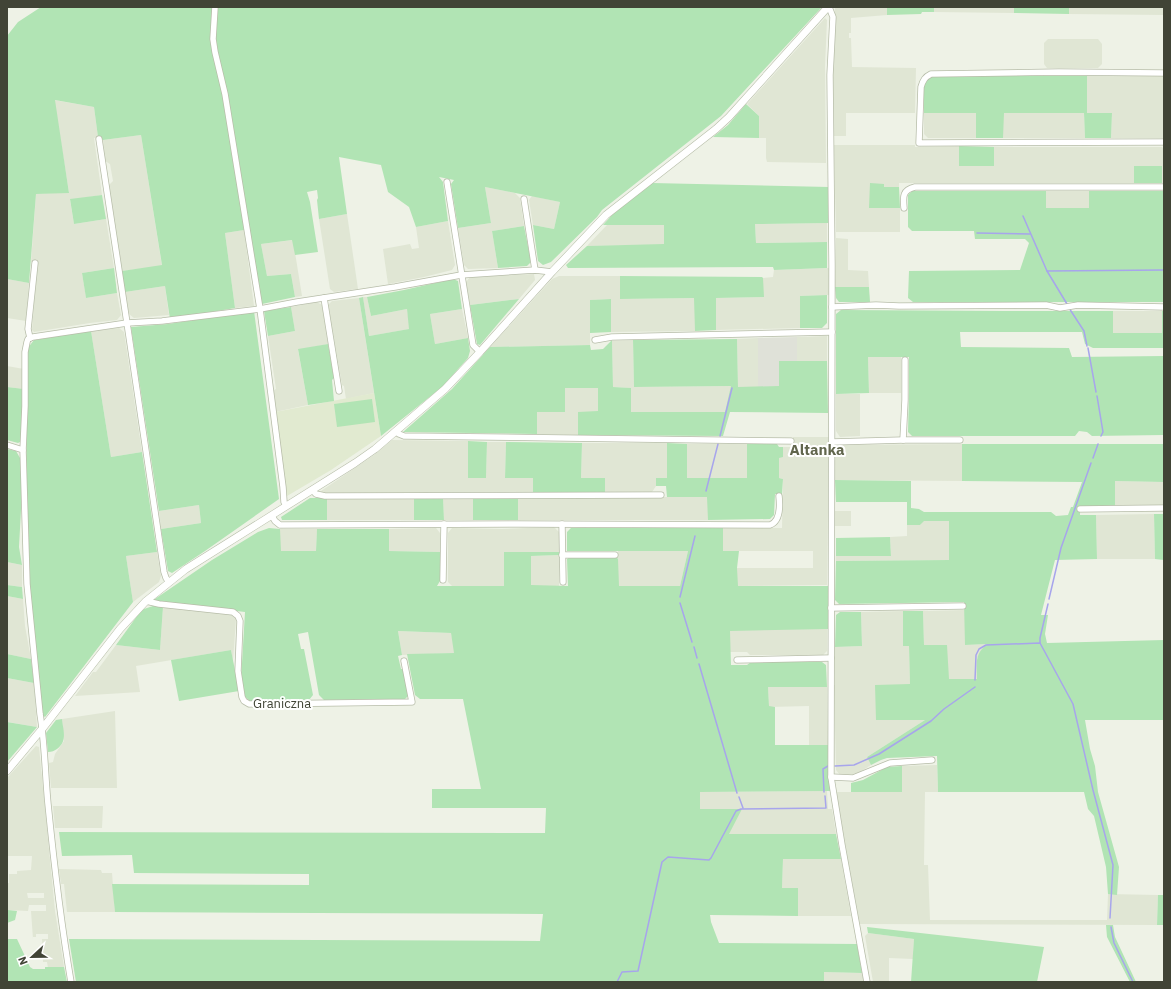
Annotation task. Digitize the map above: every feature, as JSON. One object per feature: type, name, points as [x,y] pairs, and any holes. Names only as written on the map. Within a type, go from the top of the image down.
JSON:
[{"type":"street","points":[[215,7],[213,27],[214,46],[226,101],[260,309],[284,502],[286,506]]},
{"type":"street","points":[[7,771],[42,729],[120,629],[146,601],[186,569],[367,455],[396,432],[445,389],[588,233],[614,208],[725,121],[828,7],[833,17],[830,75],[832,307],[831,777],[867,982]]},
{"type":"street","points":[[1164,73],[1059,72],[931,74],[926,76],[921,87],[919,143],[1164,142]]},
{"type":"street","points":[[98,139],[163,565],[166,578],[169,582]]},
{"type":"street","points":[[447,182],[472,339],[475,348],[480,352]]},
{"type":"street","points":[[904,208],[904,194],[909,189],[915,187],[1164,187]]},
{"type":"street","points":[[524,200],[535,270]]},
{"type":"street","points":[[30,338],[28,329],[35,264]]},
{"type":"street","points":[[71,982],[56,882],[27,584],[23,450],[25,352],[27,342],[30,338],[42,335],[127,323],[162,321],[260,309],[461,275],[535,270],[552,272]]},
{"type":"street","points":[[324,298],[338,391]]},
{"type":"street","points":[[832,307],[876,305],[1046,306],[1060,308],[1078,305],[1164,307]]},
{"type":"street","points":[[595,340],[612,337],[832,332]]},
{"type":"street","points":[[902,440],[905,400],[905,360]]},
{"type":"street","points":[[396,432],[404,436],[791,441]]},
{"type":"street","points":[[832,442],[960,440]]},
{"type":"street","points":[[7,446],[23,450]]},
{"type":"street","points":[[312,490],[316,494],[325,496],[661,494]]},
{"type":"street","points":[[272,516],[280,525],[770,525],[777,519],[779,512],[779,496]]},
{"type":"street","points":[[1080,509],[1164,508]]},
{"type":"street","points":[[443,580],[444,524]]},
{"type":"street","points":[[562,524],[562,582]]},
{"type":"street","points":[[562,555],[616,554]]},
{"type":"street","name":"Graniczna","points":[[146,601],[159,604],[233,612],[236,614],[240,620],[238,671],[242,697],[244,701],[249,704],[412,702],[404,661]]},
{"type":"street","points":[[831,608],[963,606]]},
{"type":"street","points":[[737,660],[831,658]]},
{"type":"street","points":[[831,777],[853,778],[890,763],[932,760]]},
{"type":"shaded area","points":[[835,7],[887,7],[887,15],[851,18],[851,33],[849,33],[849,38],[851,38],[852,67],[916,68],[915,113],[846,113],[846,136],[834,136],[833,67]]},
{"type":"shaded area","points":[[934,7],[1014,7],[1014,13],[934,12]]},
{"type":"shaded area","points":[[1069,7],[1164,7],[1164,15],[1069,14]]},
{"type":"shaded area","points":[[825,18],[827,20],[825,67],[826,163],[767,162],[766,138],[759,138],[759,116],[747,104]]},
{"type":"shaded area","points":[[1048,39],[1098,39],[1102,44],[1102,64],[1098,68],[1047,68],[1044,64],[1044,43]]},
{"type":"shaded area","points":[[1087,76],[1164,76],[1164,138],[1111,138],[1112,113],[1087,113]]},
{"type":"shaded area","points":[[54,100],[94,107],[98,137],[94,138],[102,195],[70,200],[74,224],[106,219],[114,268],[82,273],[86,298],[117,293],[121,315],[117,320],[34,332],[32,330],[37,261],[31,262],[36,194],[69,192]]},
{"type":"shaded area","points":[[924,113],[976,113],[976,138],[928,138],[924,134]]},
{"type":"shaded area","points":[[1003,113],[1084,113],[1085,138],[1003,138]]},
{"type":"shaded area","points":[[141,135],[162,266],[122,271],[109,185],[113,181],[110,164],[105,161],[103,140]]},
{"type":"shaded area","points":[[834,145],[915,145],[915,147],[959,146],[959,166],[994,166],[994,147],[1162,147],[1164,148],[1164,183],[1162,183],[1162,166],[1134,166],[1134,183],[899,183],[899,187],[884,187],[884,184],[870,208],[900,208],[900,232],[836,232]]},
{"type":"shaded area","points":[[485,187],[515,193],[520,198],[524,226],[492,231],[498,268],[468,269],[464,265],[458,228],[491,223]]},
{"type":"shaded area","points":[[1046,191],[1089,191],[1089,208],[1046,208]]},
{"type":"shaded area","points":[[532,196],[560,202],[554,229],[533,225],[529,200]]},
{"type":"shaded area","points":[[347,214],[358,289],[334,292],[330,289],[319,219]]},
{"type":"shaded area","points":[[448,221],[455,265],[452,270],[388,284],[383,249],[410,244],[412,249],[419,248],[416,227]]},
{"type":"shaded area","points":[[827,223],[827,242],[756,243],[755,224]]},
{"type":"shaded area","points":[[607,225],[664,225],[664,245],[587,246]]},
{"type":"shaded area","points":[[244,230],[254,306],[235,308],[225,233]]},
{"type":"shaded area","points":[[836,238],[848,239],[848,270],[868,271],[869,287],[835,287]]},
{"type":"shaded area","points":[[293,240],[302,296],[295,297],[291,274],[267,276],[261,244]]},
{"type":"shaded area","points":[[829,268],[829,295],[800,296],[800,328],[716,330],[716,298],[763,297],[763,278],[773,277],[774,270]]},
{"type":"shaded area","points":[[534,274],[535,280],[519,299],[470,305],[466,282],[470,277]]},
{"type":"shaded area","points":[[559,276],[620,276],[620,299],[695,298],[695,331],[611,332],[611,299],[590,300],[590,345],[490,347],[552,279]]},
{"type":"shaded area","points":[[7,279],[29,283],[26,321],[7,318]]},
{"type":"shaded area","points":[[165,286],[169,315],[134,318],[129,314],[125,292]]},
{"type":"shaded area","points":[[363,297],[367,297],[371,316],[407,309],[410,329],[369,336]]},
{"type":"shaded area","points":[[359,298],[374,393],[346,399],[344,386],[342,385],[328,305],[332,301]]},
{"type":"shaded area","points":[[317,302],[322,305],[328,344],[298,350],[308,405],[275,412],[272,391],[276,389],[268,336],[295,331],[291,307]]},
{"type":"shaded area","points":[[462,309],[468,338],[435,344],[430,314]]},
{"type":"shaded area","points":[[1113,311],[1162,311],[1162,333],[1113,333]]},
{"type":"shaded area","points":[[119,328],[124,332],[142,452],[111,457],[91,331]]},
{"type":"shaded area","points":[[827,336],[827,361],[797,361],[797,337]]},
{"type":"shaded area","points":[[797,337],[797,361],[779,362],[779,387],[758,387],[758,338]]},
{"type":"shaded area","points":[[758,338],[758,387],[738,387],[737,339]]},
{"type":"shaded area","points":[[633,340],[634,387],[732,386],[725,412],[631,412],[630,388],[613,387],[612,341]]},
{"type":"shaded area","points":[[868,357],[901,357],[901,393],[869,393]]},
{"type":"shaded area","points":[[7,366],[24,369],[24,389],[7,387]]},
{"type":"shaded area","points":[[564,388],[598,388],[598,412],[578,412],[578,435],[537,434],[537,411]]},
{"type":"shaded area","points":[[374,393],[381,436],[331,470],[287,496],[275,412]]},
{"type":"shaded area","points":[[836,394],[860,394],[860,436],[840,437],[836,431]]},
{"type":"shaded area","points":[[793,437],[829,437],[827,585],[737,586],[737,568],[813,568],[813,551],[723,551],[723,528],[782,528],[783,479],[779,478],[779,457],[783,457],[783,447],[793,447]]},
{"type":"shaded area","points":[[392,440],[468,441],[468,478],[486,478],[487,442],[506,442],[505,478],[533,478],[533,492],[322,493],[321,491],[374,455]]},
{"type":"shaded area","points":[[582,443],[667,443],[667,478],[657,478],[656,486],[652,492],[605,492],[605,478],[581,478]]},
{"type":"shaded area","points":[[687,444],[747,444],[747,478],[687,478]]},
{"type":"shaded area","points":[[962,444],[962,481],[835,480],[835,445]]},
{"type":"shaded area","points":[[1115,481],[1164,482],[1164,505],[1115,506]]},
{"type":"shaded area","points":[[414,497],[414,520],[327,520],[327,498]]},
{"type":"shaded area","points":[[443,497],[473,497],[473,520],[444,520]]},
{"type":"shaded area","points":[[518,497],[708,497],[708,520],[518,520]]},
{"type":"shaded area","points":[[199,505],[201,523],[161,529],[159,511]]},
{"type":"shaded area","points":[[835,511],[851,511],[851,526],[835,526]]},
{"type":"shaded area","points":[[1154,514],[1155,559],[1097,559],[1096,515]]},
{"type":"shaded area","points":[[949,520],[949,560],[836,561],[836,556],[891,556],[890,537],[907,536],[907,525],[920,525],[923,521]]},
{"type":"shaded area","points":[[554,527],[559,532],[559,552],[504,552],[504,586],[452,586],[448,582],[448,533],[452,528],[502,529]]},
{"type":"shaded area","points":[[436,528],[440,533],[440,552],[389,551],[389,529]]},
{"type":"shaded area","points":[[280,529],[317,529],[316,551],[280,551]]},
{"type":"shaded area","points":[[618,551],[688,551],[680,586],[618,586]]},
{"type":"shaded area","points":[[157,552],[161,576],[159,582],[133,602],[126,556]]},
{"type":"shaded area","points":[[559,555],[559,586],[531,586],[531,556]]},
{"type":"shaded area","points":[[7,562],[22,565],[22,587],[7,585]]},
{"type":"shaded area","points":[[7,596],[23,599],[25,626],[31,659],[7,654]]},
{"type":"shaded area","points":[[163,607],[232,614],[236,619],[233,661],[231,650],[136,666],[140,692],[75,696],[93,672],[96,672],[116,645],[160,650]]},
{"type":"shaded area","points":[[965,610],[965,645],[987,644],[977,658],[977,679],[949,679],[924,645],[923,611]]},
{"type":"shaded area","points":[[903,611],[903,645],[909,645],[910,684],[876,720],[925,720],[867,757],[871,765],[860,772],[840,775],[836,770],[834,685],[835,647],[862,646],[861,612]]},
{"type":"shaded area","points":[[827,629],[827,651],[822,656],[750,655],[747,652],[730,652],[730,630]]},
{"type":"shaded area","points":[[398,631],[451,633],[455,653],[402,655]]},
{"type":"shaded area","points":[[7,678],[34,683],[37,727],[8,722]]},
{"type":"shaded area","points":[[768,687],[827,687],[828,745],[809,745],[809,706],[769,707]]},
{"type":"shaded area","points":[[115,711],[117,788],[51,788],[49,763],[53,762],[55,754],[64,741],[62,719]]},
{"type":"shaded area","points":[[36,746],[39,747],[55,911],[64,967],[48,968],[47,962],[43,962],[42,939],[48,939],[48,934],[36,934],[36,937],[33,937],[33,939],[31,911],[46,911],[46,905],[29,905],[28,911],[8,910],[7,907],[7,883],[9,883],[9,874],[17,874],[17,871],[31,870],[32,856],[7,856],[7,778]],"holes":[[[27,893],[44,893],[44,898],[28,898]]]},
{"type":"shaded area","points":[[937,765],[938,792],[925,792],[924,865],[928,865],[930,920],[1107,920],[1108,894],[1158,895],[1157,925],[860,924],[836,792],[902,792],[902,766]]},
{"type":"shaded area","points":[[827,791],[828,809],[832,809],[836,834],[729,834],[700,809],[699,792]]},
{"type":"shaded area","points":[[53,806],[103,806],[102,828],[55,828]]},
{"type":"shaded area","points":[[783,859],[841,859],[851,916],[798,916],[798,888],[782,888]]},
{"type":"shaded area","points":[[59,869],[101,870],[102,873],[112,873],[115,912],[67,912],[64,884],[61,884]]},
{"type":"shaded area","points":[[868,933],[914,939],[913,959],[889,958],[889,981],[873,982],[865,936]]},
{"type":"shaded area","points":[[824,972],[862,973],[864,982],[824,982]]},
{"type":"green space","points":[[41,7],[822,7],[721,116],[602,210],[597,217],[551,262],[543,265],[538,261],[533,225],[554,229],[560,202],[485,187],[491,223],[458,228],[451,184],[454,180],[439,177],[443,182],[448,221],[416,227],[409,207],[388,192],[381,165],[339,157],[347,214],[319,219],[317,190],[307,192],[318,252],[295,255],[292,240],[261,244],[267,276],[291,274],[295,297],[262,304],[232,135],[244,230],[225,233],[235,308],[170,319],[165,286],[125,292],[122,271],[162,265],[141,135],[103,140],[98,137],[94,107],[55,100],[69,193],[36,194],[29,283],[7,279],[7,36],[18,22]]},
{"type":"green space","points":[[887,7],[934,7],[934,12],[887,15]]},
{"type":"green space","points":[[1014,7],[1069,7],[1069,14],[1014,13]]},
{"type":"green space","points":[[931,76],[1087,76],[1087,113],[1112,113],[1111,138],[1085,138],[1084,113],[1004,113],[1003,138],[976,138],[976,113],[924,113],[924,81]]},
{"type":"green space","points":[[746,104],[759,116],[759,138],[713,137],[728,125]]},
{"type":"green space","points":[[959,146],[994,147],[994,166],[959,166]]},
{"type":"green space","points":[[1134,166],[1162,166],[1162,183],[1134,183]]},
{"type":"green space","points":[[652,183],[829,187],[829,223],[755,224],[756,243],[827,242],[827,268],[774,270],[773,267],[568,268],[566,265],[587,246],[664,244],[664,225],[603,225],[613,214]]},
{"type":"green space","points":[[870,183],[884,184],[884,187],[899,187],[900,208],[869,208]]},
{"type":"green space","points":[[912,191],[1046,191],[1046,208],[1089,208],[1089,191],[1164,191],[1164,302],[913,302],[908,298],[909,271],[1020,270],[1029,243],[1025,239],[975,239],[974,231],[912,231],[908,227],[908,195]]},
{"type":"green space","points":[[102,195],[106,219],[74,224],[70,199]]},
{"type":"green space","points":[[524,226],[531,262],[527,266],[498,268],[492,231]]},
{"type":"green space","points":[[114,268],[117,293],[86,298],[82,273]]},
{"type":"green space","points":[[620,276],[762,277],[764,297],[716,298],[716,330],[695,331],[694,298],[620,299]]},
{"type":"green space","points":[[453,279],[458,281],[462,309],[430,314],[435,344],[468,338],[470,351],[468,358],[442,387],[381,436],[359,298],[363,297],[369,336],[409,329],[407,309],[371,316],[367,297]]},
{"type":"green space","points":[[835,287],[869,287],[870,302],[839,302],[836,298]]},
{"type":"green space","points":[[827,295],[827,323],[822,328],[800,328],[800,296]]},
{"type":"green space","points":[[519,299],[480,345],[477,344],[470,305]]},
{"type":"green space","points":[[611,299],[611,332],[590,333],[590,300]]},
{"type":"green space","points":[[291,307],[295,331],[268,336],[264,311]]},
{"type":"green space","points":[[841,310],[1113,311],[1113,333],[1162,333],[1162,311],[1164,311],[1164,348],[1093,348],[1085,344],[1082,332],[960,332],[961,347],[1069,348],[1072,357],[1164,356],[1164,435],[1092,436],[1087,432],[1079,431],[1075,436],[912,436],[908,432],[909,357],[868,357],[869,393],[836,394],[836,314]]},
{"type":"green space","points":[[254,311],[279,499],[172,573],[168,571],[161,529],[201,523],[199,505],[159,511],[131,327],[168,324]]},
{"type":"green space","points":[[91,331],[111,457],[142,452],[157,552],[126,556],[133,602],[45,717],[42,715],[30,602],[26,499],[27,349],[34,340]]},
{"type":"green space","points":[[737,339],[738,387],[779,386],[779,361],[827,361],[828,413],[730,412],[723,436],[578,435],[578,412],[598,411],[598,388],[565,388],[565,412],[537,412],[537,434],[403,432],[452,389],[490,347],[590,345],[591,350],[603,349],[612,340],[613,387],[631,388],[631,412],[725,412],[731,386],[634,387],[633,340]]},
{"type":"green space","points":[[328,344],[334,378],[332,380],[334,401],[308,405],[298,349]]},
{"type":"green space","points":[[7,387],[24,389],[22,441],[18,443],[7,440]]},
{"type":"green space","points":[[372,399],[375,422],[337,427],[334,404]]},
{"type":"green space","points":[[468,441],[487,442],[486,478],[468,478]]},
{"type":"green space","points":[[506,442],[582,443],[581,478],[605,478],[605,492],[533,492],[533,478],[505,478]]},
{"type":"green space","points":[[667,443],[687,444],[687,478],[747,478],[747,444],[777,444],[779,447],[783,447],[783,457],[779,458],[779,478],[783,479],[782,494],[775,494],[774,515],[770,519],[708,520],[707,497],[667,497],[666,486],[656,486],[656,478],[667,478]]},
{"type":"green space","points":[[962,444],[1164,444],[1164,482],[1115,481],[1115,506],[1080,511],[1080,515],[1096,515],[1097,559],[1055,560],[1041,615],[1048,615],[1045,634],[1047,643],[1164,640],[1164,720],[1085,720],[1090,749],[1095,766],[1098,792],[1119,867],[1117,895],[1108,894],[1106,867],[1094,816],[1088,809],[1084,792],[938,792],[937,756],[887,758],[871,765],[867,757],[925,720],[876,720],[875,685],[910,684],[909,646],[903,646],[903,611],[923,611],[924,645],[947,645],[949,679],[977,679],[978,656],[987,644],[965,645],[964,602],[839,604],[835,600],[836,561],[949,560],[949,521],[924,521],[920,525],[907,525],[907,502],[836,502],[835,480],[911,481],[911,508],[919,509],[924,512],[1051,512],[1056,516],[1068,515],[1071,507],[1073,507],[1082,482],[962,481]]},
{"type":"green space","points":[[7,449],[16,451],[20,458],[22,492],[19,547],[22,565],[7,562]]},
{"type":"green space","points":[[414,497],[443,497],[444,520],[414,520]]},
{"type":"green space","points":[[473,497],[518,497],[518,520],[473,520]]},
{"type":"green space","points":[[310,498],[327,498],[327,520],[282,520],[281,517]]},
{"type":"green space","points":[[1154,514],[1164,514],[1164,560],[1155,559]]},
{"type":"green space","points":[[269,528],[280,529],[281,551],[316,551],[317,529],[389,529],[389,551],[440,552],[440,581],[437,586],[504,586],[504,552],[559,552],[559,555],[531,556],[531,585],[568,586],[567,559],[570,557],[616,556],[618,559],[619,586],[680,586],[688,551],[567,551],[567,532],[571,528],[723,528],[723,551],[739,551],[737,568],[738,586],[828,586],[828,629],[730,631],[731,665],[747,665],[751,662],[822,662],[826,665],[827,687],[768,687],[769,706],[775,707],[775,745],[828,745],[830,791],[700,792],[700,809],[742,809],[729,834],[836,834],[841,859],[783,859],[782,888],[798,888],[798,916],[710,915],[719,943],[857,944],[862,973],[824,972],[824,982],[76,982],[69,939],[540,941],[543,914],[115,912],[112,884],[309,885],[309,874],[134,873],[132,855],[62,856],[59,832],[545,833],[546,808],[432,808],[432,789],[481,789],[463,699],[420,699],[415,695],[407,654],[454,653],[451,633],[398,631],[402,655],[398,656],[401,669],[403,669],[409,695],[405,699],[324,700],[319,695],[308,632],[298,634],[301,649],[304,649],[313,695],[309,700],[250,701],[244,696],[241,680],[245,612],[152,601],[212,560],[258,532]]},
{"type":"green space","points":[[890,537],[891,556],[836,556],[836,538]]},
{"type":"green space","points":[[7,585],[22,587],[23,599],[7,596]]},
{"type":"green space","points":[[153,606],[163,607],[160,650],[116,645],[140,612]]},
{"type":"green space","points":[[840,612],[861,612],[862,646],[835,647],[836,615]]},
{"type":"green space","points":[[231,650],[239,691],[179,701],[171,660]]},
{"type":"green space","points":[[7,654],[31,659],[34,683],[7,678]]},
{"type":"green space","points":[[62,719],[64,735],[63,742],[57,749],[48,752],[46,733],[56,720]]},
{"type":"green space","points":[[7,722],[37,727],[7,762]]},
{"type":"green space","points":[[902,766],[902,792],[851,792],[851,783],[863,780],[887,767]]},
{"type":"green space","points":[[1158,895],[1164,895],[1164,925],[1157,925]]},
{"type":"green space","points":[[7,907],[8,910],[17,911],[15,920],[7,923]]},
{"type":"green space","points":[[1106,925],[1113,925],[1115,937],[1136,982],[1130,982],[1107,937]]},
{"type":"green space","points":[[867,927],[1044,947],[1037,982],[911,982],[914,939],[868,933]]},
{"type":"green space","points":[[7,939],[17,939],[30,967],[33,969],[45,969],[45,967],[64,967],[67,982],[7,982]]},
{"type":"waterway","points":[[1023,216],[1047,271],[1067,304]]},
{"type":"waterway","points":[[977,233],[1030,234]]},
{"type":"waterway","points":[[1047,271],[1164,270]]},
{"type":"waterway","points":[[1069,308],[1084,331],[1087,346]]},
{"type":"waterway","points":[[1088,348],[1096,392]]},
{"type":"waterway","points":[[720,436],[732,388]]},
{"type":"waterway","points":[[1097,396],[1103,432],[1101,436]]},
{"type":"waterway","points":[[706,491],[718,444]]},
{"type":"waterway","points":[[1093,458],[1098,444]]},
{"type":"waterway","points":[[1049,599],[1061,548],[1091,463]]},
{"type":"waterway","points":[[680,597],[695,536]]},
{"type":"waterway","points":[[680,603],[692,642]]},
{"type":"waterway","points":[[1040,643],[1048,604]]},
{"type":"waterway","points":[[975,680],[976,655],[979,649],[986,645],[1040,643],[1073,704],[1093,790],[1113,865],[1110,918]]},
{"type":"waterway","points":[[694,647],[697,658]]},
{"type":"waterway","points":[[699,664],[737,793]]},
{"type":"waterway","points":[[835,766],[854,765],[879,754],[931,721],[944,709],[975,687]]},
{"type":"waterway","points":[[824,792],[823,769],[828,766]]},
{"type":"waterway","points":[[617,982],[622,972],[638,971],[662,862],[668,857],[709,860],[736,811],[741,809],[826,808],[825,796]]},
{"type":"waterway","points":[[739,797],[743,808]]},
{"type":"waterway","points":[[1111,927],[1114,943],[1133,982]]},
{"type":"district","name":"Altanka","points":[[817,450]]}]
